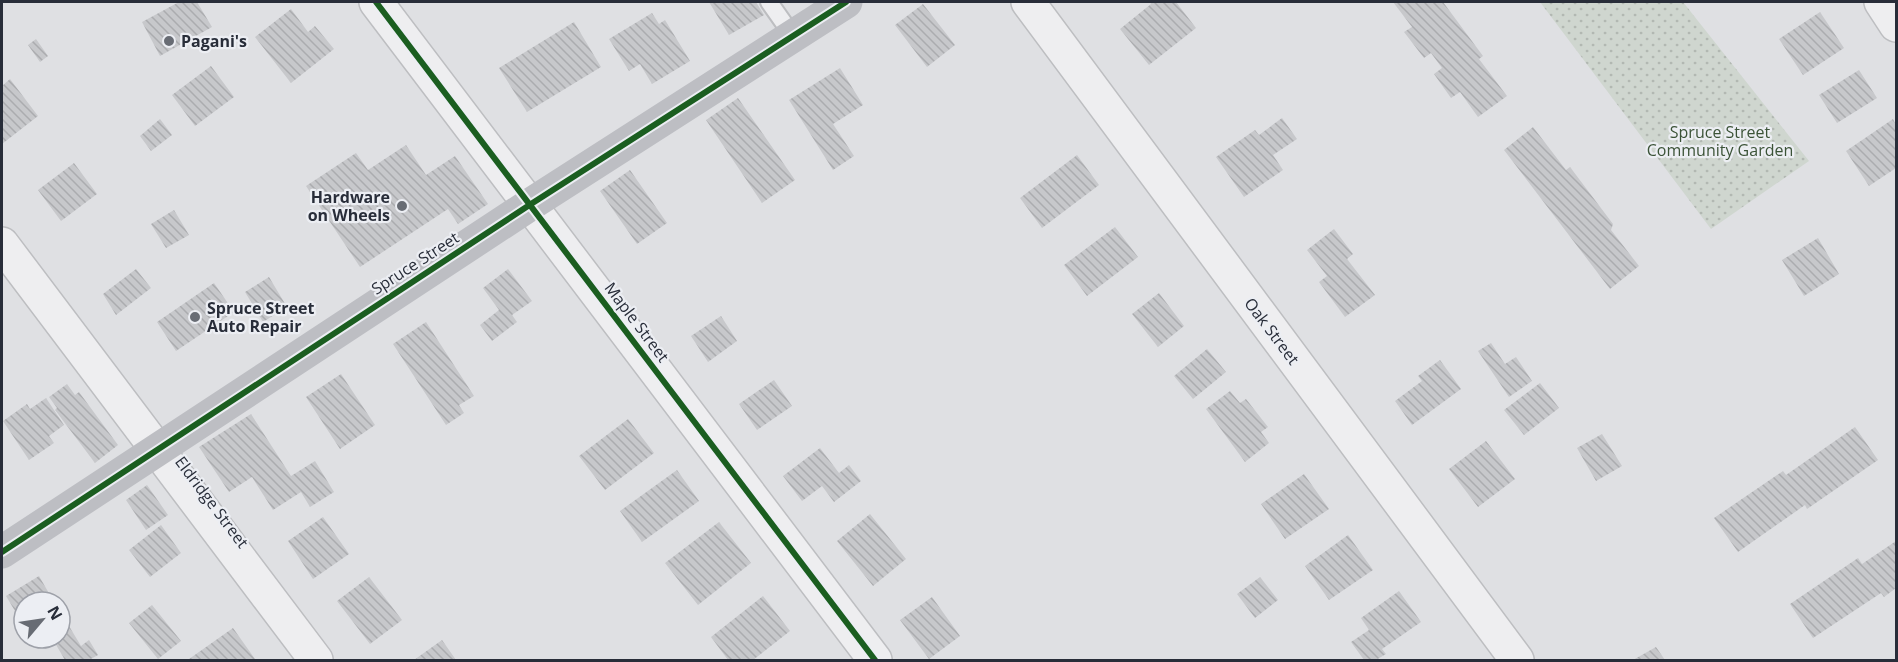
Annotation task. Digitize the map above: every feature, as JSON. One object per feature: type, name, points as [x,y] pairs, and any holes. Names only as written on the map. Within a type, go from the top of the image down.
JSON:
[{"type":"street","name":"Maple Street","points":[[376,2],[875,660]]},
{"type":"street","name":"Spruce Street","points":[[2,552],[531,204],[846,2]]},
{"type":"street","name":"Oak Street","points":[[1028,2],[1517,660]]},
{"type":"street","points":[[1881,2],[1896,25]]},
{"type":"street","name":"Eldridge Street","points":[[2,244],[316,660]]},
{"type":"lane","points":[[769,2],[792,36]]},
{"type":"green space","name":"Spruce Street Community Garden","points":[[1540,2],[1683,2],[1809,161],[1711,229]]},
{"type":"building","name":"Pagani's","points":[[179,2],[197,2],[212,27],[160,56],[142,22]]},
{"type":"building","points":[[709,2],[756,2],[764,15],[729,35]]},
{"type":"building","points":[[1150,2],[1176,2],[1196,28],[1149,65],[1120,29],[1151,4]]},
{"type":"building","points":[[1393,2],[1443,2],[1483,56],[1479,59],[1507,96],[1478,117],[1460,92],[1451,98],[1434,74],[1442,68],[1431,53],[1424,58],[1404,32],[1412,27]]},
{"type":"building","points":[[923,4],[955,45],[927,67],[895,25]]},
{"type":"building","points":[[291,9],[308,32],[315,26],[334,49],[291,83],[255,37]]},
{"type":"building","points":[[1820,12],[1844,48],[1803,75],[1779,39]]},
{"type":"building","points":[[652,13],[659,24],[665,20],[690,61],[652,84],[640,64],[629,71],[609,39]]},
{"type":"building","points":[[574,22],[601,67],[527,112],[499,68]]},
{"type":"building","points":[[36,39],[48,56],[40,62],[28,45]]},
{"type":"building","points":[[211,66],[234,97],[195,126],[172,95]]},
{"type":"building","points":[[840,68],[863,105],[833,124],[854,156],[833,170],[789,100]]},
{"type":"building","points":[[1859,70],[1877,98],[1837,123],[1819,95]]},
{"type":"building","points":[[10,79],[38,116],[2,144],[2,86]]},
{"type":"building","points":[[738,98],[795,180],[762,203],[706,120]]},
{"type":"building","points":[[1282,118],[1297,139],[1273,155],[1283,170],[1244,197],[1216,157],[1255,130],[1259,135]]},
{"type":"building","points":[[160,119],[172,135],[151,151],[140,136]]},
{"type":"building","points":[[1893,119],[1896,125],[1896,168],[1869,186],[1846,151]]},
{"type":"building","points":[[1533,127],[1566,170],[1570,167],[1613,224],[1611,230],[1639,266],[1610,289],[1504,150]]},
{"type":"building","name":"Hardware on Wheels","points":[[406,145],[426,175],[455,156],[488,204],[458,224],[448,209],[360,267],[306,186],[356,153],[368,170]]},
{"type":"building","points":[[1077,155],[1099,185],[1042,228],[1020,198]]},
{"type":"building","points":[[74,163],[97,194],[61,221],[38,190]]},
{"type":"building","points":[[630,170],[667,223],[637,244],[600,191]]},
{"type":"building","points":[[174,210],[189,235],[166,248],[151,224]]},
{"type":"building","points":[[1115,227],[1138,257],[1087,296],[1064,265]]},
{"type":"building","points":[[1334,229],[1353,254],[1347,259],[1375,295],[1345,317],[1319,282],[1327,276],[1307,250]]},
{"type":"building","points":[[1818,238],[1839,274],[1804,296],[1782,260]]},
{"type":"building","points":[[136,269],[151,288],[116,315],[103,294]]},
{"type":"building","points":[[508,269],[532,301],[512,315],[517,322],[492,341],[480,325],[499,310],[483,288]]},
{"type":"building","points":[[269,277],[287,307],[263,322],[245,292]]},
{"type":"building","name":"Spruce Street Auto Repair","points":[[214,283],[234,312],[176,351],[157,322]]},
{"type":"building","points":[[1159,293],[1184,326],[1158,347],[1132,314]]},
{"type":"building","points":[[721,316],[737,341],[708,362],[691,336]]},
{"type":"building","points":[[426,322],[474,396],[459,405],[464,413],[446,425],[393,344]]},
{"type":"building","points":[[1491,343],[1505,364],[1516,357],[1532,381],[1509,397],[1478,351]]},
{"type":"building","points":[[1207,349],[1226,372],[1193,399],[1174,376]]},
{"type":"building","points":[[1440,360],[1461,389],[1412,425],[1395,401],[1422,381],[1418,376]]},
{"type":"building","points":[[341,374],[375,425],[340,449],[306,397]]},
{"type":"building","points":[[774,380],[792,406],[757,430],[739,404]]},
{"type":"building","points":[[1540,383],[1559,408],[1524,435],[1504,410]]},
{"type":"building","points":[[67,384],[75,395],[79,392],[118,445],[95,463],[55,410],[57,408],[49,397]]},
{"type":"building","points":[[1230,391],[1240,403],[1246,399],[1268,427],[1261,432],[1269,443],[1245,462],[1206,409]]},
{"type":"building","points":[[46,398],[64,425],[49,436],[54,443],[29,460],[3,421],[27,404],[30,409]]},
{"type":"building","points":[[251,414],[291,476],[315,461],[334,492],[310,507],[301,492],[273,510],[252,477],[229,492],[199,447]]},
{"type":"building","points":[[628,419],[654,453],[605,490],[579,456]]},
{"type":"building","points":[[1855,427],[1878,460],[1807,509],[1805,505],[1738,552],[1714,518],[1783,471],[1786,475]]},
{"type":"building","points":[[1602,434],[1622,466],[1596,481],[1577,448]]},
{"type":"building","points":[[1486,441],[1515,479],[1478,507],[1449,469]]},
{"type":"building","points":[[820,448],[839,473],[849,465],[861,481],[834,502],[822,486],[802,501],[783,476]]},
{"type":"building","points":[[677,470],[699,501],[642,542],[620,511]]},
{"type":"building","points":[[1304,474],[1329,509],[1285,539],[1261,504]]},
{"type":"building","points":[[147,485],[168,515],[146,530],[126,500]]},
{"type":"building","points":[[870,514],[906,559],[873,586],[837,541]]},
{"type":"building","points":[[323,517],[349,554],[313,579],[288,541]]},
{"type":"building","points":[[719,522],[751,563],[698,605],[665,563]]},
{"type":"building","points":[[161,525],[181,553],[150,577],[129,550]]},
{"type":"building","points":[[1348,535],[1373,570],[1329,600],[1305,566]]},
{"type":"building","points":[[1896,541],[1896,588],[1884,597],[1881,593],[1813,638],[1790,604],[1858,558],[1862,564]]},
{"type":"building","points":[[39,576],[47,590],[16,590]]},
{"type":"building","points":[[369,577],[402,620],[370,644],[337,601]]},
{"type":"building","points":[[1260,577],[1278,600],[1255,618],[1237,594]]},
{"type":"building","points":[[1399,591],[1421,622],[1382,649],[1386,654],[1376,660],[1364,660],[1351,642],[1369,630],[1361,618]]},
{"type":"building","points":[[12,592],[12,606],[6,596]]},
{"type":"building","points":[[763,596],[790,631],[753,660],[728,660],[711,637]]},
{"type":"building","points":[[932,597],[960,636],[929,659],[900,620]]},
{"type":"building","points":[[152,605],[181,641],[158,659],[129,623]]},
{"type":"building","points":[[233,628],[255,659],[189,659]]},
{"type":"building","points":[[72,631],[81,646],[89,640],[98,655],[89,660],[65,660],[59,650],[72,650]]},
{"type":"building","points":[[442,640],[456,660],[414,660]]},
{"type":"building","points":[[1656,647],[1665,660],[1633,660]]},
{"type":"cycle path","points":[[376,2],[875,660]]},
{"type":"cycle path","points":[[2,552],[531,204],[846,2]]},
{"type":"place","name":"Pagani's","points":[[169,41]]},
{"type":"place","name":"Hardware on Wheels","points":[[402,206]]},
{"type":"place","name":"Spruce Street Auto Repair","points":[[195,317]]}]
